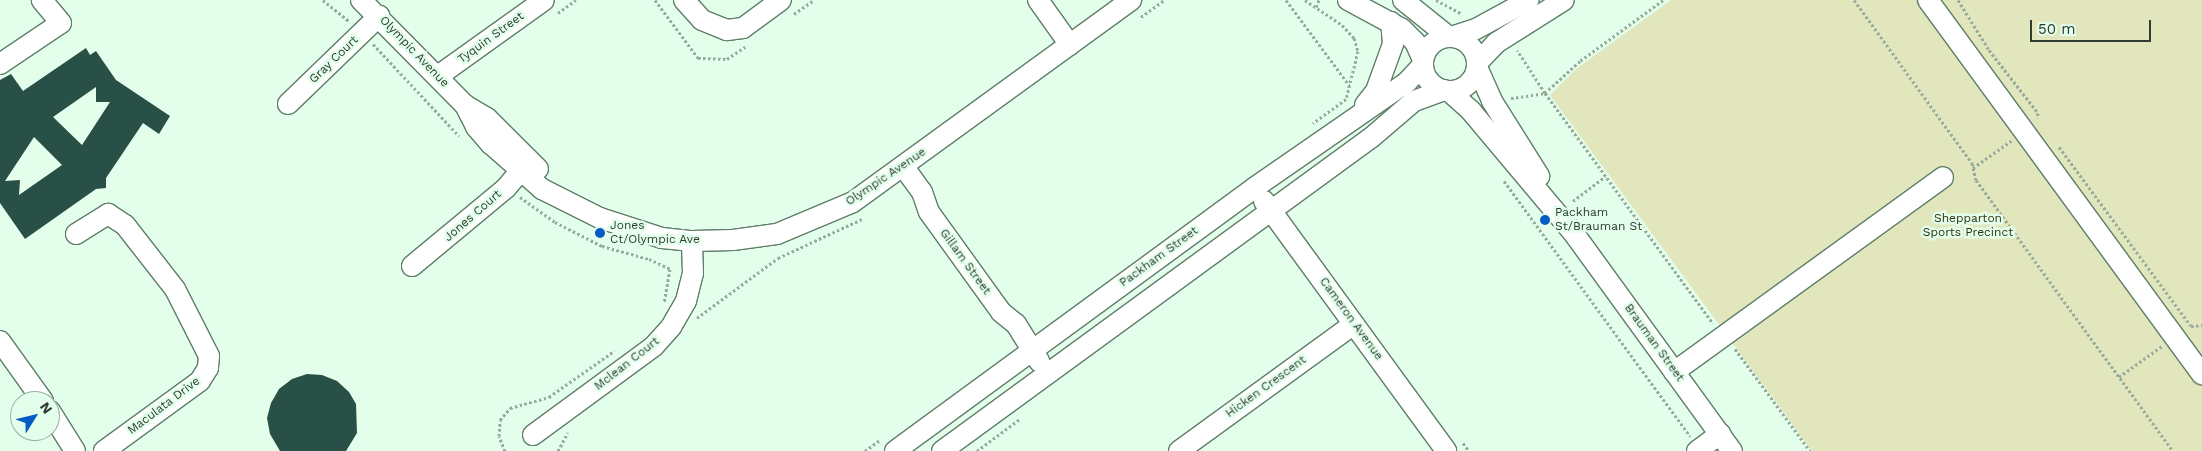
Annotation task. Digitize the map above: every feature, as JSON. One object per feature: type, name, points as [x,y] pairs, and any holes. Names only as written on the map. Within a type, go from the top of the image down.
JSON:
[{"type":"street","points":[[0,64],[61,24],[42,0]]},
{"type":"street","name":"Olympic Avenue","points":[[361,0],[379,16],[465,105],[487,118],[519,172],[575,205],[632,229],[692,241],[733,240],[777,234],[853,202],[1131,0]]},
{"type":"street","name":"Tyquin Street","points":[[438,76],[544,0]]},
{"type":"street","points":[[684,0],[702,20],[728,30],[743,28],[781,0]]},
{"type":"street","points":[[1038,0],[1070,45]]},
{"type":"street","points":[[1348,0],[1392,22],[1413,40],[1430,81],[1446,90]]},
{"type":"street","points":[[1403,0],[1450,37],[1468,43],[1477,65]]},
{"type":"street","points":[[1424,63],[1433,43],[1476,30],[1529,0]]},
{"type":"street","points":[[942,451],[1372,138],[1414,101],[1468,84],[1477,65],[1496,43],[1564,0]]},
{"type":"street","points":[[1929,0],[2025,131],[2183,331],[2202,374]]},
{"type":"street","name":"Gray Court","points":[[288,104],[379,16]]},
{"type":"street","points":[[1357,114],[1380,81],[1394,40],[1392,22]]},
{"type":"street","name":"Packham Street","points":[[895,451],[1254,188],[1357,114],[1402,85],[1424,63]]},
{"type":"street","name":"Brauman Street","points":[[1477,65],[1519,156],[1732,451]]},
{"type":"street","name":"Brauman Street","points":[[1446,90],[1519,156]]},
{"type":"street","name":"Gillam Street","points":[[898,170],[912,199],[929,212],[1001,312],[1016,324],[1029,353],[1045,375]]},
{"type":"street","name":"Jones Court","points":[[412,266],[519,172]]},
{"type":"street","points":[[1674,372],[1943,177]]},
{"type":"street","name":"Cameron Avenue","points":[[1254,188],[1446,451]]},
{"type":"street","name":"Maculata Drive","points":[[76,234],[108,214],[124,225],[176,289],[209,356],[208,368],[200,381],[104,451]]},
{"type":"street","name":"Mclean Court","points":[[533,435],[654,346],[671,327],[686,301],[693,273],[692,241]]},
{"type":"street","name":"Hicken Crescent","points":[[1179,451],[1354,324]]},
{"type":"street","points":[[0,340],[36,391]]},
{"type":"street","points":[[60,426],[76,451]]},
{"type":"street","points":[[1698,450],[1720,434]]},
{"type":"path","points":[[323,0],[362,34],[465,142]]},
{"type":"path","points":[[1286,0],[1349,86],[1358,58],[1357,45],[1342,25],[1306,0]]},
{"type":"path","points":[[1316,7],[1319,0]]},
{"type":"path","points":[[1663,0],[1580,61],[1546,93],[1722,336],[1738,353],[1810,451]]},
{"type":"path","points":[[1854,0],[1974,168],[1976,180],[2173,451]]},
{"type":"path","points":[[1958,0],[1989,50],[2038,113],[2036,123],[1974,168]]},
{"type":"path","points":[[2051,143],[2064,150],[2183,331]]},
{"type":"path","points":[[519,172],[555,222],[602,246],[649,259],[670,269],[662,309]]},
{"type":"path","points":[[1573,201],[1606,176]]},
{"type":"path","points":[[1502,177],[1698,450]]},
{"type":"path","points":[[2119,377],[2183,331],[2202,325]]},
{"type":"path","points":[[505,451],[499,436],[500,420],[510,408],[549,397],[618,348]]},
{"type":"path","points":[[977,451],[1024,416]]},
{"type":"green space","name":"Shepparton Sports Precinct","points":[[1671,0],[2202,0],[2202,451],[1812,451],[1550,95],[1576,69]]},
{"type":"building","points":[[86,48],[90,55],[96,51],[116,80],[170,116],[159,134],[143,123],[106,178],[106,188],[96,189],[25,239],[0,203],[0,80],[11,74],[23,91]],"holes":[[[96,87],[96,102],[110,102],[82,145],[53,117]],[[34,137],[62,165],[19,195],[20,180],[5,181]]]},
{"type":"building","points":[[307,374],[322,375],[337,381],[349,392],[356,404],[357,433],[346,451],[280,451],[270,434],[267,418],[271,403],[279,389],[292,379]]},
{"type":"place","name":"Packham St/Brauman St","points":[[1545,220]]},
{"type":"place","name":"Jones Ct/Olympic Ave","points":[[600,233]]}]
